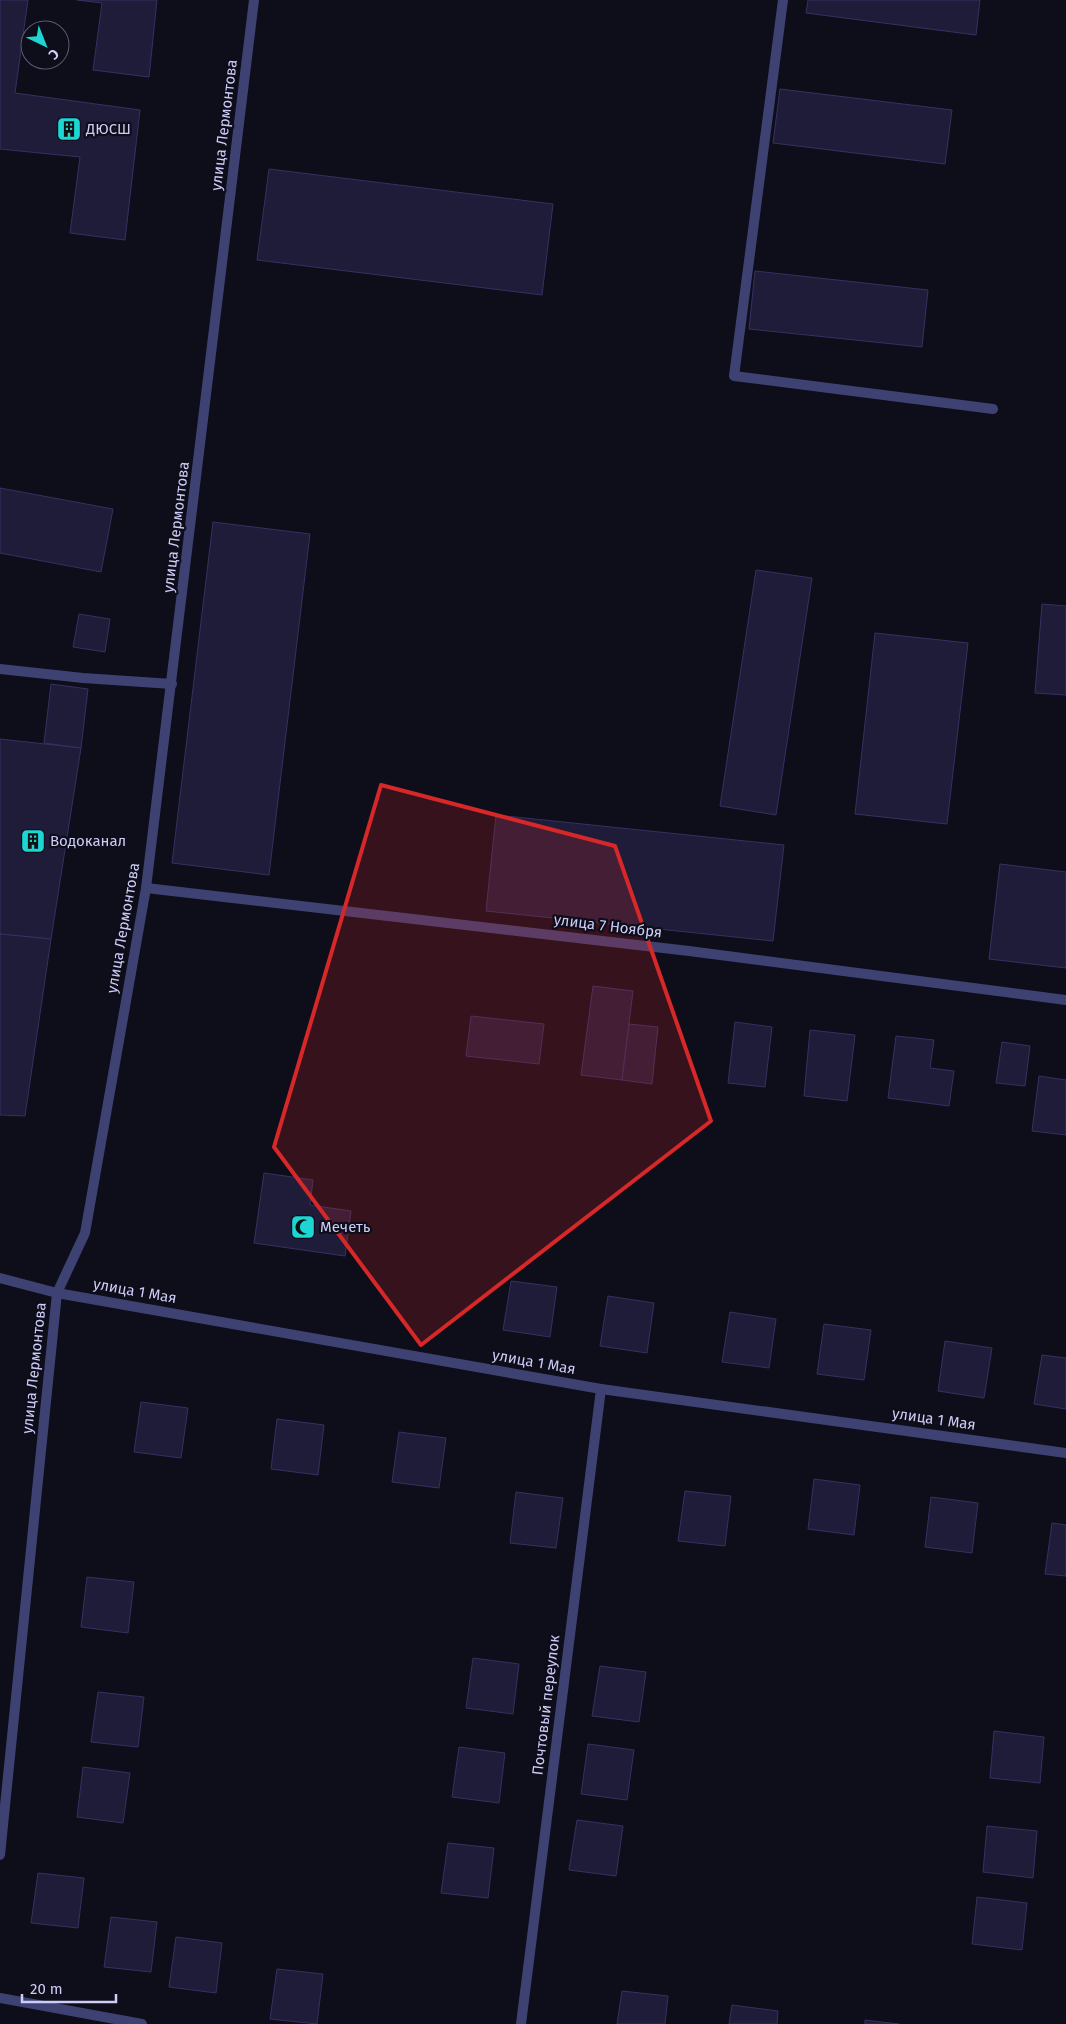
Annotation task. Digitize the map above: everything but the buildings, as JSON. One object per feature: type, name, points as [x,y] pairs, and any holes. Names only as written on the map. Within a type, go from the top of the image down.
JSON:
[{"type":"street","name":"улица Лермонтова","points":[[0,1855],[57,1293],[84,1233],[146,888],[254,0]]},
{"type":"street","points":[[783,0],[734,376],[993,410]]},
{"type":"street","points":[[0,669],[83,678],[172,684]]},
{"type":"street","name":"улица 7 Ноября","points":[[146,888],[680,950],[1066,1000]]},
{"type":"street","name":"улица 1 Мая","points":[[0,1278],[57,1293],[601,1389],[1066,1452]]},
{"type":"street","name":"Почтовый переулок","points":[[522,2024],[601,1389]]},
{"type":"street","points":[[0,1998],[142,2024]]},
{"type":"highlighted area","points":[[381,785],[615,846],[711,1121],[421,1345],[274,1147]]},
{"type":"place","name":"ДЮСШ","points":[[69,129]]},
{"type":"place","name":"Водоканал","points":[[33,841]]},
{"type":"place","name":"Мечеть","points":[[303,1227]]}]
